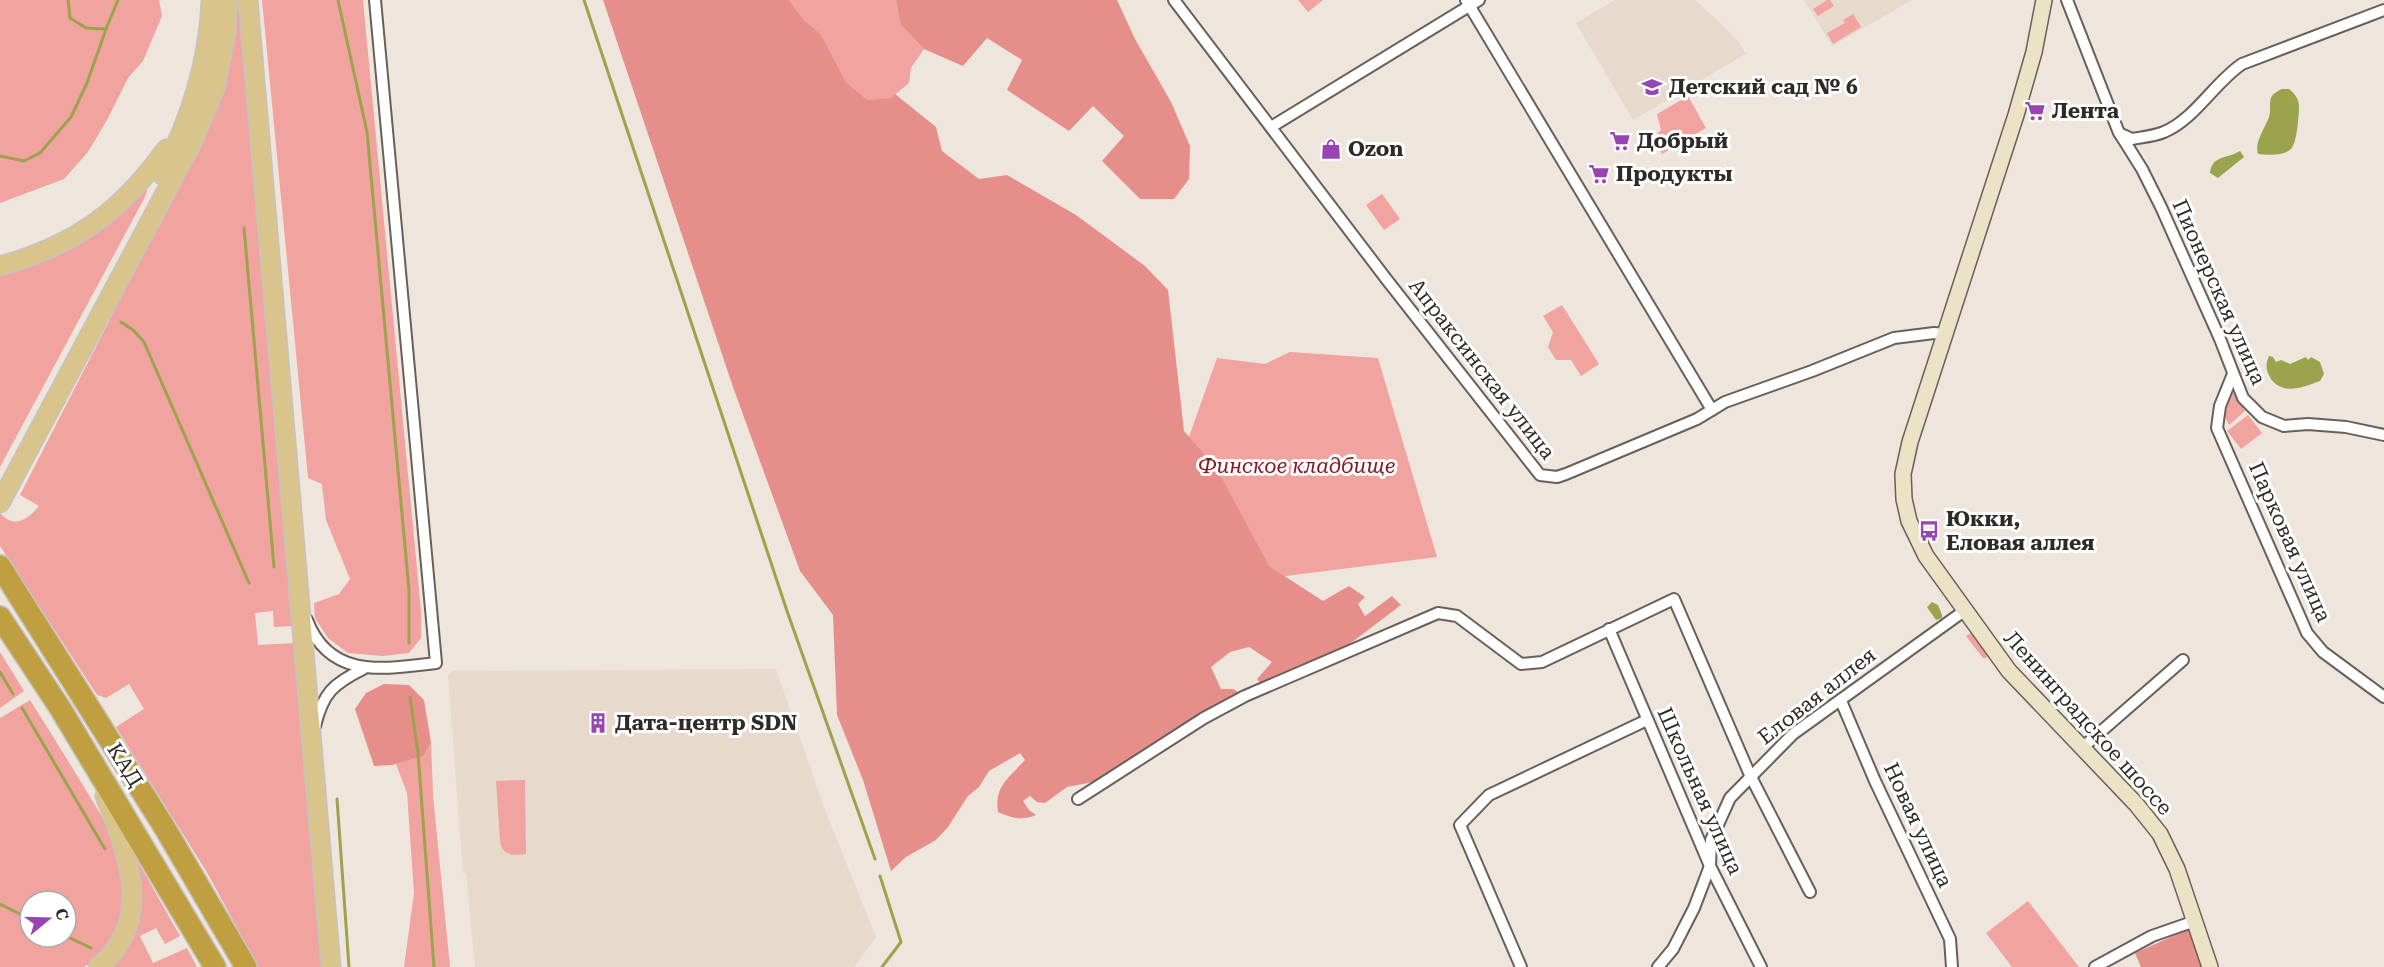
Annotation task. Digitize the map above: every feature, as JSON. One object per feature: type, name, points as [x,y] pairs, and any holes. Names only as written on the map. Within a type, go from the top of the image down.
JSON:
[{"type":"highway","name":"КАД","points":[[0,566],[163,825],[246,967]]},
{"type":"highway","name":"КАД","points":[[0,616],[60,708],[215,967]]},
{"type":"main road","points":[[1,493],[133,235],[188,118],[210,32],[211,0]]},
{"type":"main road","points":[[1,493],[192,143],[215,88],[226,34],[228,0]]},
{"type":"main road","points":[[248,0],[331,967]]},
{"type":"main road","name":"Ленинградское шоссе","points":[[2044,0],[2034,52],[1910,442],[1903,474],[1904,499],[1916,537],[1932,565],[2015,678],[2136,804],[2160,834],[2176,869],[2211,967]]},
{"type":"main road","points":[[0,266],[52,249],[113,210],[133,191],[188,118]]},
{"type":"main road","points":[[89,756],[126,849],[133,885],[131,917],[121,942],[108,959],[98,967]]},
{"type":"street","points":[[313,738],[320,707],[329,690],[342,679],[363,669],[436,663],[375,0]]},
{"type":"street","name":"Апраксинская улица","points":[[1174,0],[1540,475],[1557,477],[1566,474],[1697,419],[1725,402],[1812,371],[1894,338],[1944,334]]},
{"type":"street","name":"Пионерская улица","points":[[2067,0],[2119,133],[2142,169],[2161,207],[2220,339],[2243,398],[2262,417],[2284,426],[2308,424],[2346,427],[2384,435]]},
{"type":"street","points":[[1270,127],[1471,2],[1712,410]]},
{"type":"street","points":[[2119,133],[2132,140],[2166,132],[2187,117],[2228,74],[2242,64],[2384,10]]},
{"type":"street","name":"Парковая улица","points":[[2233,374],[2220,406],[2217,428],[2307,633],[2323,652],[2384,697]]},
{"type":"street","points":[[1078,799],[1186,729],[1245,696],[1438,613],[1457,616],[1521,664],[1542,662],[1674,599],[1750,775],[1810,892]]},
{"type":"street","points":[[301,605],[311,631],[324,648],[337,658],[363,669]]},
{"type":"street","name":"Еловая аллея","points":[[1658,967],[1673,949],[1694,908],[1710,866],[1711,840],[1730,798],[1750,775],[1793,734],[1964,611]]},
{"type":"street","name":"Школьная улица","points":[[1609,629],[1710,866],[1761,967]]},
{"type":"street","points":[[2082,748],[2183,660]]},
{"type":"street","name":"Новая улица","points":[[1840,701],[1950,939],[1952,967]]},
{"type":"street","points":[[1521,967],[1460,825],[1489,795],[1647,720]]},
{"type":"street","points":[[2095,967],[2152,936],[2195,921]]},
{"type":"shaded area","points":[[603,0],[789,0],[804,20],[821,34],[846,82],[867,100],[891,98],[895,94],[936,127],[942,151],[979,179],[1007,175],[1076,215],[1145,266],[1168,290],[1184,431],[1217,469],[1269,566],[1323,601],[1349,586],[1365,597],[1358,604],[1365,616],[1392,596],[1401,605],[1343,649],[1260,683],[1257,679],[1272,662],[1249,647],[1230,652],[1211,667],[1221,689],[1233,689],[1240,693],[1198,716],[1093,782],[1067,787],[1045,803],[1037,802],[1030,796],[1023,801],[1036,815],[1021,818],[998,812],[997,803],[1004,783],[1025,760],[1020,753],[989,771],[979,787],[968,796],[948,827],[936,840],[906,857],[891,871],[863,780],[837,715],[833,615],[800,571],[733,387]]},
{"type":"shaded area","points":[[896,0],[1117,0],[1135,39],[1171,102],[1190,146],[1189,179],[1174,199],[1140,199],[1102,161],[1124,136],[1093,106],[1069,131],[1007,90],[1022,60],[987,38],[963,66],[924,49],[900,24]]},
{"type":"shaded area","name":"Детский сад № 6","points":[[1615,0],[1695,0],[1736,38],[1746,54],[1633,120],[1576,23]]},
{"type":"shaded area","name":"Детский сад № 6","points":[[1804,0],[1912,0],[1832,46]]},
{"type":"shaded area","points":[[2282,89],[2289,89],[2299,103],[2295,141],[2291,149],[2280,154],[2258,154],[2257,145],[2269,117],[2271,98],[2274,93]]},
{"type":"shaded area","points":[[2240,151],[2244,157],[2218,178],[2210,173],[2211,167],[2217,160]]},
{"type":"shaded area","points":[[2269,356],[2273,357],[2276,362],[2281,360],[2290,364],[2306,357],[2308,360],[2311,357],[2320,362],[2324,374],[2320,381],[2288,389],[2271,379],[2267,365]]},
{"type":"shaded area","points":[[1932,602],[1938,605],[1942,618],[1936,620],[1927,607]]},
{"type":"shaded area","points":[[776,669],[825,810],[876,937],[854,967],[475,967],[466,873],[463,873],[448,675],[453,671]]},
{"type":"shaded area","points":[[384,684],[409,685],[424,700],[431,742],[424,756],[392,765],[374,766],[355,709],[366,693]]},
{"type":"shaded area","points":[[2189,929],[2202,967],[2141,967],[2135,953]]},
{"type":"green space","points":[[0,0],[159,0],[162,16],[143,61],[128,78],[88,152],[64,179],[0,203]]},
{"type":"green space","points":[[236,0],[242,0],[293,626],[274,627],[273,611],[255,613],[258,645],[296,643],[323,967],[258,967],[208,874],[116,727],[144,709],[129,684],[106,698],[97,695],[0,546],[0,513],[15,522],[25,519],[39,506],[20,495],[212,120],[234,41]]},
{"type":"green space","points":[[262,0],[363,0],[421,611],[421,638],[409,653],[383,656],[348,653],[328,638],[315,618],[314,603],[339,594],[350,579],[326,520],[322,484],[308,478]]},
{"type":"green space","points":[[789,0],[896,0],[900,24],[924,49],[911,68],[909,83],[891,98],[867,101],[846,82],[821,34],[804,20]]},
{"type":"green space","points":[[1298,0],[1323,0],[1308,12]]},
{"type":"green space","points":[[1830,0],[1834,6],[1818,16],[1813,9]]},
{"type":"green space","points":[[1853,14],[1861,27],[1833,44],[1827,33],[1845,23],[1843,20]]},
{"type":"green space","points":[[1688,96],[1706,128],[1662,154],[1653,138],[1661,130],[1657,114]]},
{"type":"green space","points":[[148,188],[0,467],[0,276],[41,262],[80,242],[115,217]]},
{"type":"green space","points":[[1382,194],[1400,219],[1384,230],[1366,205]]},
{"type":"green space","points":[[1562,305],[1599,364],[1581,376],[1571,360],[1556,360],[1548,347],[1553,332],[1543,316]]},
{"type":"green space","name":"Финское кладбище","points":[[1290,352],[1378,358],[1437,557],[1198,587],[1180,462],[1217,358],[1265,364]]},
{"type":"green space","points":[[2233,393],[2245,411],[2229,425],[2224,415]]},
{"type":"green space","points":[[2248,415],[2262,433],[2241,449],[2227,431]]},
{"type":"green space","points":[[1971,633],[1978,638],[1986,658],[1983,658],[1966,636]]},
{"type":"green space","points":[[0,652],[24,691],[0,708]]},
{"type":"green space","points":[[30,700],[109,829],[122,862],[125,897],[123,914],[109,944],[98,957],[84,967],[0,967],[0,718]]},
{"type":"green space","points":[[431,742],[433,795],[450,967],[404,967],[414,893],[407,793],[396,764],[424,756]]},
{"type":"green space","points":[[525,780],[526,854],[510,854],[501,847],[500,842],[496,781]]},
{"type":"green space","points":[[137,860],[180,936],[165,944],[156,928],[140,936],[153,963],[187,948],[197,967],[110,967],[129,941],[139,917],[141,892]]},
{"type":"green space","points":[[2028,901],[2079,967],[2012,967],[1986,933]]},
{"type":"waterway","points":[[0,156],[24,161],[40,153],[71,117],[87,83],[106,29],[86,28],[70,18],[68,0]]},
{"type":"waterway","points":[[106,29],[118,0]]},
{"type":"waterway","points":[[338,0],[367,132],[409,590],[409,643]]},
{"type":"waterway","points":[[584,0],[787,611],[875,859]]},
{"type":"waterway","points":[[244,228],[274,567]]},
{"type":"waterway","points":[[121,322],[133,330],[144,342],[249,583]]},
{"type":"waterway","points":[[0,672],[13,694]]},
{"type":"waterway","points":[[410,697],[418,753],[434,967]]},
{"type":"waterway","points":[[22,708],[105,849]]},
{"type":"waterway","points":[[337,799],[349,967]]},
{"type":"waterway","points":[[880,876],[901,942],[882,967]]},
{"type":"waterway","points":[[0,904],[18,913]]},
{"type":"waterway","points":[[78,942],[91,948]]},
{"type":"place","name":"Детский сад № 6","points":[[1652,87]]},
{"type":"place","name":"Лента","points":[[2035,111]]},
{"type":"place","name":"Добрый","points":[[1620,141]]},
{"type":"place","name":"Ozon","points":[[1331,149]]},
{"type":"place","name":"Продукты","points":[[1599,174]]},
{"type":"place","name":"Юкки, Еловая аллея","points":[[1929,531]]},
{"type":"place","name":"Дата-центр SDN","points":[[598,723]]}]
